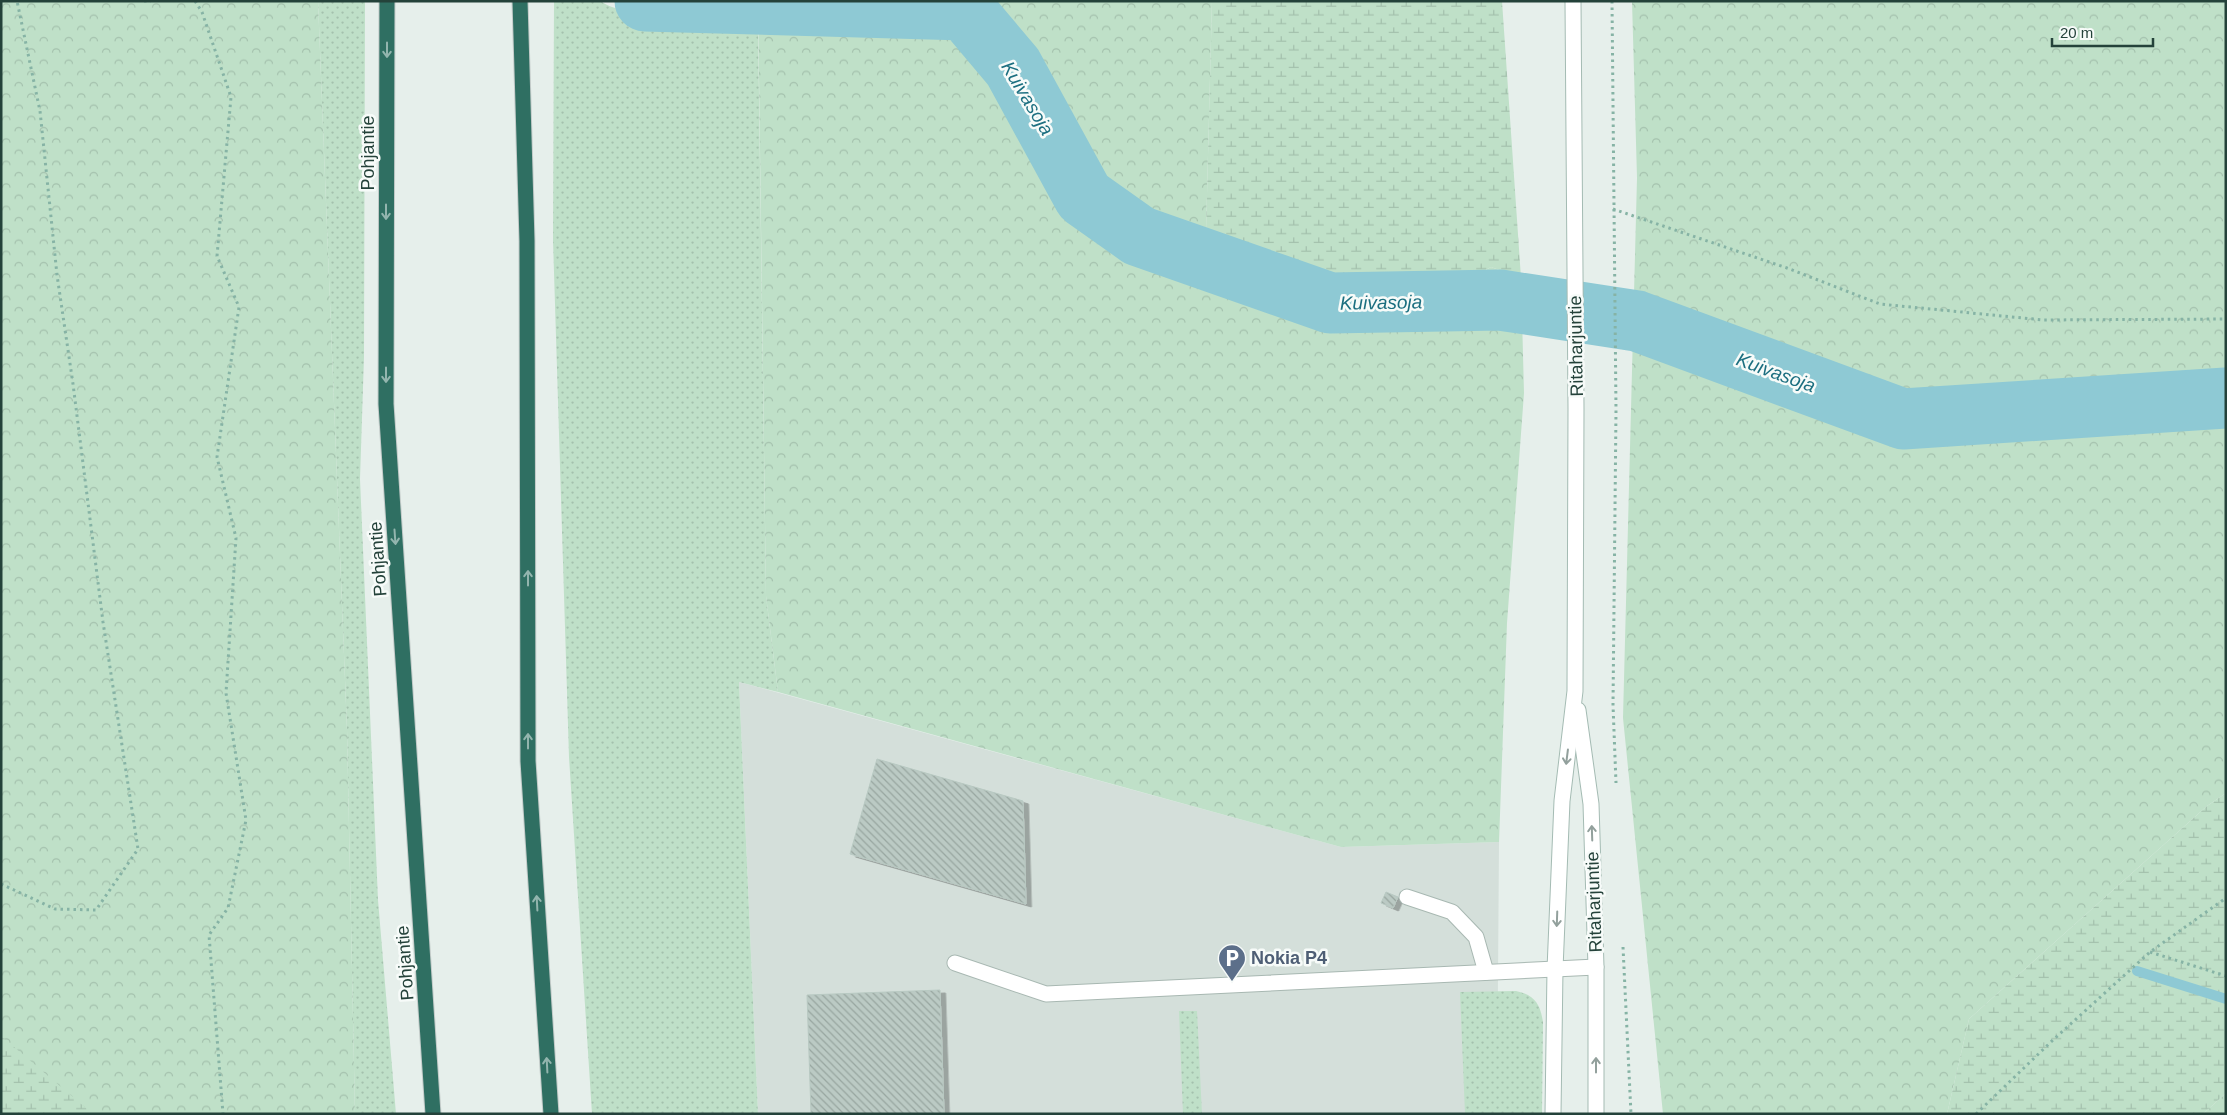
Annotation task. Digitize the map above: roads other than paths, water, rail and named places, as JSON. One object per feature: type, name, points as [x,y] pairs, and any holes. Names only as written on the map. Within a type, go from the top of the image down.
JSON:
[{"type":"highway","name":"Pohjantie","points":[[387,1],[386,404],[433,1114]]},
{"type":"highway","points":[[520,1],[527,241],[528,761],[551,1114]]},
{"type":"street","name":"Ritaharjuntie","points":[[1554,1114],[1554,969],[1562,800],[1575,691],[1576,409],[1573,1]]},
{"type":"street","name":"Ritaharjuntie","points":[[1575,691],[1591,804],[1596,967],[1596,1114]]},
{"type":"street","points":[[1407,897],[1452,912],[1476,937],[1486,972]]},
{"type":"street","points":[[955,964],[1046,994],[1596,967]]},
{"type":"waterway","name":"Kuivasoja","points":[[645,1],[965,10],[1013,67],[1084,197],[1139,236],[1330,303],[1500,300],[1637,321],[1903,419],[2226,398]]},
{"type":"waterway","points":[[2137,971],[2226,999]]},
{"type":"place","name":"Nokia P4","points":[[1232,982]]}]
